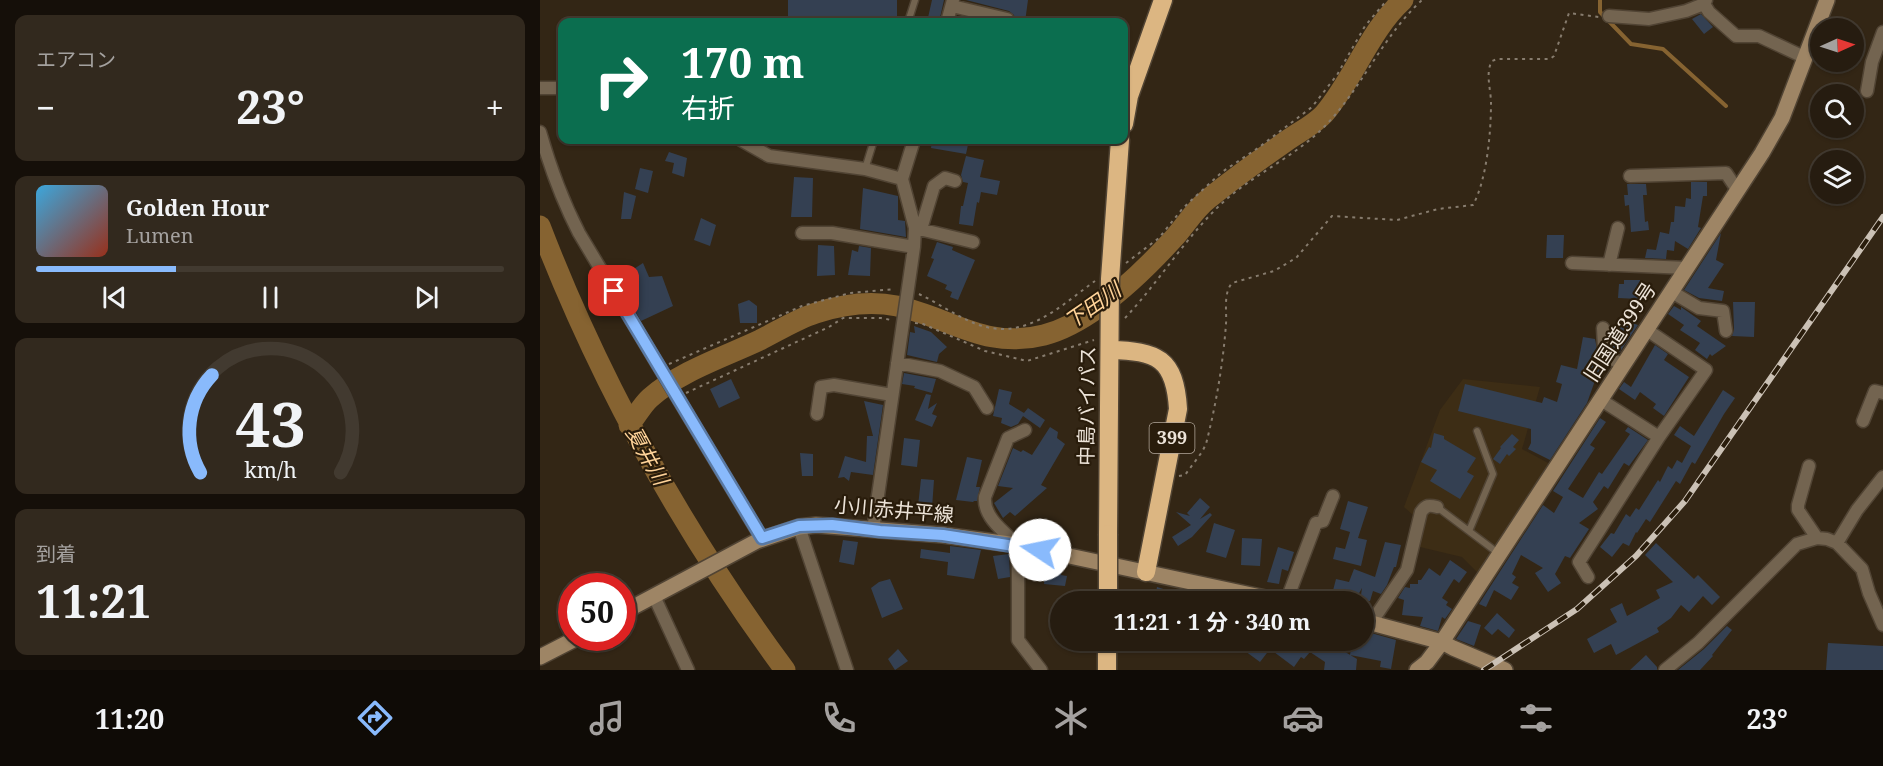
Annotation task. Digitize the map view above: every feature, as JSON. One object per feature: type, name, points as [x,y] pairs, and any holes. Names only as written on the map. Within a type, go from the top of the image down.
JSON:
[{"type":"highway","points":[[1128,105],[1163,0]]},
{"type":"highway","name":"中島バイパス","points":[[1108,591],[1110,276],[1120,144]]},
{"type":"highway","name":"399","points":[[1110,334],[1132,350],[1152,355],[1168,368],[1177,386],[1178,409],[1146,572]]},
{"type":"highway","points":[[1107,651],[1107,670]]},
{"type":"street","name":"旧国道399号","points":[[1418,670],[1442,642],[1738,191],[1782,118],[1827,0]]},
{"type":"street","points":[[1604,17],[1649,19],[1686,11],[1705,2],[1709,12],[1736,36],[1759,36],[1806,58]]},
{"type":"street","points":[[948,18],[953,3],[1004,18]]},
{"type":"street","points":[[1867,91],[1872,62],[1883,32]]},
{"type":"street","points":[[540,88],[558,88]]},
{"type":"street","points":[[540,132],[554,178],[579,233],[676,393],[759,540]]},
{"type":"street","points":[[748,144],[769,156],[865,169],[902,179]]},
{"type":"street","points":[[913,144],[902,179],[918,228]]},
{"type":"street","points":[[1630,176],[1726,173],[1738,191]]},
{"type":"street","points":[[873,530],[918,228],[934,186],[945,178],[955,181]]},
{"type":"street","points":[[918,228],[973,242]]},
{"type":"street","points":[[1609,265],[1618,228]]},
{"type":"street","points":[[802,233],[832,233],[914,247]]},
{"type":"street","points":[[1572,263],[1687,268]]},
{"type":"street","points":[[1672,292],[1699,308],[1723,311],[1726,331]]},
{"type":"street","points":[[1604,328],[1604,347],[1608,358],[1624,364]]},
{"type":"street","points":[[1588,577],[1579,562],[1659,437],[1706,370],[1647,330]]},
{"type":"street","points":[[897,363],[940,371],[974,387],[987,408]]},
{"type":"street","points":[[817,414],[821,387],[834,385],[892,395]]},
{"type":"street","points":[[1863,421],[1875,391],[1883,393]]},
{"type":"street","points":[[1601,400],[1659,437]]},
{"type":"street","points":[[1025,430],[1008,438],[985,496],[984,506],[990,517],[1018,545],[1018,640],[1041,670]]},
{"type":"street","points":[[1809,466],[1797,505],[1801,516],[1817,538]]},
{"type":"street","points":[[1837,543],[1857,510],[1883,477]]},
{"type":"street","points":[[1289,591],[1316,523],[1323,521],[1333,496]]},
{"type":"street","points":[[1374,613],[1407,570],[1421,512],[1429,505],[1437,507]]},
{"type":"street","name":"小川赤井平線","points":[[636,606],[759,540],[799,526],[832,525],[943,535],[1018,545],[1234,591]]},
{"type":"street","points":[[799,526],[847,670]]},
{"type":"street","points":[[1665,670],[1698,643],[1797,544],[1817,538],[1837,543],[1862,569],[1869,593],[1883,625]]},
{"type":"street","points":[[654,596],[688,670]]},
{"type":"street","points":[[1374,624],[1442,642],[1506,670]]},
{"type":"street","points":[[540,657],[558,648]]},
{"type":"lane","points":[[909,18],[915,0]]},
{"type":"lane","points":[[865,169],[873,144]]},
{"type":"lane","points":[[1469,531],[1493,474],[1477,431]]},
{"type":"lane","points":[[1437,507],[1499,553]]},
{"type":"path","points":[[662,370],[802,306],[850,292],[894,289],[919,294],[978,325],[1013,328],[1041,321],[1095,281],[1110,276],[1137,256],[1159,238],[1183,208],[1222,172],[1312,107],[1337,75],[1365,26],[1387,0]]},
{"type":"path","points":[[1110,334],[1138,304],[1196,230],[1219,205],[1249,181],[1307,142],[1324,127],[1353,94],[1382,46],[1422,0]]},
{"type":"path","points":[[1165,477],[1185,475],[1206,444],[1221,373],[1227,321],[1227,294],[1232,283],[1267,274],[1296,258],[1332,216],[1397,220],[1438,209],[1473,205],[1478,196],[1488,144],[1491,106],[1488,70],[1492,61],[1497,59],[1550,59],[1554,56],[1569,13],[1604,17]]},
{"type":"shaded area","points":[[1463,379],[1540,387],[1522,449],[1550,464],[1486,581],[1462,557],[1420,547],[1423,524],[1404,507],[1440,410]]},
{"type":"building","points":[[788,0],[897,0],[897,18],[788,18]]},
{"type":"building","points":[[932,0],[944,0],[940,18],[928,18]]},
{"type":"building","points":[[966,0],[1028,0],[1026,18],[1014,18],[1009,11]]},
{"type":"building","points":[[1701,14],[1713,27],[1704,34],[1692,19]]},
{"type":"building","points":[[932,144],[968,144],[966,154],[931,148]]},
{"type":"building","points":[[669,152],[687,158],[684,177],[672,173],[674,163],[665,161]]},
{"type":"building","points":[[966,156],[984,160],[980,177],[1000,181],[997,195],[981,192],[973,226],[959,224],[961,206],[963,206],[968,183],[963,182],[961,175]]},
{"type":"building","points":[[640,168],[653,171],[648,193],[635,189]]},
{"type":"building","points":[[794,177],[813,178],[812,217],[791,217]]},
{"type":"building","points":[[1691,182],[1707,182],[1707,196],[1703,196],[1698,227],[1701,228],[1688,249],[1675,241],[1674,251],[1667,250],[1666,259],[1645,258],[1647,249],[1656,250],[1660,232],[1669,234],[1671,222],[1674,222],[1675,206],[1685,207],[1686,198],[1691,199]]},
{"type":"building","points":[[1627,184],[1646,184],[1647,195],[1643,195],[1645,222],[1648,221],[1649,230],[1631,232],[1629,205],[1625,206],[1624,195],[1628,195]]},
{"type":"building","points":[[863,188],[898,196],[898,220],[905,221],[906,237],[860,229]]},
{"type":"building","points":[[624,192],[636,196],[631,219],[621,219]]},
{"type":"building","points":[[701,218],[716,225],[710,246],[694,240]]},
{"type":"building","points":[[1721,233],[1716,260],[1724,264],[1708,288],[1724,291],[1722,301],[1699,298],[1684,290]]},
{"type":"building","points":[[1547,235],[1564,235],[1563,258],[1546,258]]},
{"type":"building","points":[[937,242],[953,247],[952,250],[975,260],[958,300],[950,297],[952,292],[945,289],[947,285],[927,276],[934,259],[931,258]]},
{"type":"building","points":[[818,245],[834,246],[835,275],[817,276]]},
{"type":"building","points":[[859,246],[871,248],[870,276],[848,275],[852,250],[858,252]]},
{"type":"building","points":[[643,263],[649,277],[662,276],[673,306],[641,321],[617,280]]},
{"type":"building","points":[[1624,280],[1640,280],[1639,299],[1618,298],[1619,284],[1624,284]]},
{"type":"building","points":[[749,300],[757,306],[757,323],[740,323],[738,304]]},
{"type":"building","points":[[1733,302],[1755,302],[1754,337],[1732,336],[1734,330]]},
{"type":"building","points":[[1674,306],[1681,310],[1681,307],[1701,321],[1697,326],[1726,346],[1712,356],[1710,354],[1707,359],[1695,350],[1700,343],[1680,330],[1684,325],[1668,314]]},
{"type":"building","points":[[1628,313],[1638,319],[1635,324],[1638,325],[1620,352],[1613,348],[1612,338]]},
{"type":"building","points":[[914,326],[931,332],[947,347],[939,354],[937,362],[907,355],[910,332],[915,333]]},
{"type":"building","points":[[1583,337],[1595,339],[1598,354],[1596,364],[1604,366],[1601,376],[1597,375],[1587,403],[1550,460],[1528,449],[1531,443],[1531,429],[1458,411],[1465,384],[1542,403],[1544,397],[1557,402],[1562,384],[1556,382],[1561,365],[1577,369]]},
{"type":"building","points":[[1655,345],[1668,354],[1664,360],[1689,377],[1664,416],[1653,408],[1656,404],[1640,392],[1635,400],[1619,389],[1624,382],[1631,387]]},
{"type":"building","points":[[904,373],[936,379],[932,393],[914,388],[915,386],[902,384]]},
{"type":"building","points":[[731,379],[740,398],[719,408],[710,389]]},
{"type":"building","points":[[999,389],[1012,392],[1009,404],[1024,413],[1028,408],[1045,420],[1040,428],[1023,416],[1018,424],[1011,427],[1001,423],[1002,418],[993,416]]},
{"type":"building","points":[[1723,390],[1735,398],[1695,464],[1692,462],[1680,484],[1676,481],[1650,522],[1646,519],[1629,546],[1623,543],[1612,557],[1600,547],[1611,533],[1614,534],[1626,514],[1630,517],[1636,508],[1639,510],[1658,480],[1660,482],[1668,466],[1672,469],[1677,460],[1682,463],[1691,446],[1674,435],[1680,426],[1694,436]]},
{"type":"building","points":[[926,394],[931,395],[928,409],[937,403],[932,414],[937,416],[932,427],[915,420]]},
{"type":"building","points":[[864,401],[883,405],[873,475],[851,472],[849,481],[844,477],[838,478],[845,456],[866,462],[867,436],[873,436]]},
{"type":"building","points":[[1600,418],[1606,422],[1590,445],[1595,448],[1568,489],[1583,498],[1599,472],[1602,474],[1630,434],[1625,431],[1628,427],[1648,440],[1629,466],[1624,463],[1608,489],[1604,486],[1593,502],[1598,509],[1579,523],[1589,529],[1570,558],[1565,556],[1555,574],[1561,583],[1548,592],[1535,573],[1543,568],[1521,555],[1512,574],[1516,577],[1512,583],[1519,587],[1511,600],[1494,590],[1486,607],[1479,604],[1543,505],[1554,513],[1563,497],[1553,491]]},
{"type":"building","points":[[1050,427],[1058,432],[1057,438],[1065,444],[1041,485],[1047,488],[1015,516],[1010,512],[1003,518],[994,503],[1013,488],[998,486],[1013,448],[1032,455]]},
{"type":"building","points":[[1434,433],[1444,436],[1444,439],[1476,458],[1467,472],[1474,476],[1460,499],[1430,481],[1437,470],[1421,462],[1429,447],[1431,448]]},
{"type":"building","points":[[1512,434],[1519,440],[1513,447],[1516,449],[1509,456],[1507,454],[1500,464],[1493,459]]},
{"type":"building","points":[[904,438],[920,440],[917,467],[901,465]]},
{"type":"building","points":[[800,453],[813,454],[813,476],[802,476]]},
{"type":"building","points":[[967,457],[982,460],[976,487],[980,487],[977,501],[973,502],[956,500]]},
{"type":"building","points":[[921,479],[934,480],[932,508],[918,506]]},
{"type":"building","points":[[1200,498],[1210,507],[1200,519],[1210,513],[1212,515],[1192,537],[1178,546],[1172,537],[1191,525],[1176,512],[1190,516],[1187,513]]},
{"type":"building","points":[[1348,501],[1368,507],[1358,538],[1367,540],[1361,566],[1333,559],[1336,547],[1345,549],[1350,532],[1340,529]]},
{"type":"building","points":[[1214,523],[1235,530],[1226,558],[1206,552]]},
{"type":"building","points":[[1242,538],[1262,539],[1260,566],[1241,565]]},
{"type":"building","points":[[843,540],[858,542],[854,565],[839,562]]},
{"type":"building","points":[[1385,542],[1401,545],[1396,567],[1381,594],[1374,591],[1362,591],[1362,588],[1360,591],[1333,591],[1336,579],[1349,582],[1354,569],[1375,577]]},
{"type":"building","points":[[1656,543],[1694,579],[1698,575],[1720,597],[1712,605],[1703,596],[1689,612],[1681,605],[1671,618],[1657,628],[1659,632],[1616,655],[1611,644],[1594,653],[1587,639],[1617,622],[1610,609],[1622,603],[1627,616],[1660,598],[1656,590],[1673,582],[1645,555]]},
{"type":"building","points":[[950,546],[981,550],[974,579],[947,575],[948,562],[920,558],[921,549],[950,553]]},
{"type":"building","points":[[1278,547],[1294,552],[1288,571],[1282,569],[1279,584],[1267,582]]},
{"type":"building","points":[[1009,554],[1010,577],[998,579],[993,556]]},
{"type":"building","points":[[1450,560],[1467,572],[1459,583],[1454,579],[1442,598],[1452,609],[1445,619],[1442,617],[1438,631],[1420,626],[1423,617],[1402,615],[1404,600],[1398,598],[1405,587],[1410,588],[1410,584],[1418,584],[1418,580],[1421,580],[1429,568],[1440,576]]},
{"type":"building","points":[[1046,561],[1063,565],[1061,575],[1067,576],[1065,586],[1044,584]]},
{"type":"building","points":[[890,579],[903,609],[882,618],[871,588],[879,582]]},
{"type":"building","points":[[1157,587],[1170,591],[1156,591]]},
{"type":"building","points":[[1497,613],[1515,630],[1509,638],[1498,629],[1492,635],[1484,628]]},
{"type":"building","points":[[1468,621],[1481,625],[1474,646],[1456,639]]},
{"type":"building","points":[[1727,626],[1732,630],[1700,670],[1678,670],[1704,649]]},
{"type":"building","points":[[1374,634],[1396,640],[1391,669],[1380,667],[1381,661],[1350,655],[1351,651],[1374,651]]},
{"type":"building","points":[[1828,643],[1883,646],[1883,670],[1826,670]]},
{"type":"building","points":[[898,649],[908,661],[895,670],[888,659]]},
{"type":"building","points":[[1245,651],[1268,651],[1260,662]]},
{"type":"building","points":[[1273,651],[1344,651],[1357,659],[1356,670],[1324,670],[1325,662],[1310,652],[1304,659],[1301,657],[1294,667]]},
{"type":"building","points":[[1646,655],[1657,670],[1630,670]]},
{"type":"waterway","name":"下田川","points":[[629,425],[647,401],[675,380],[802,318],[836,308],[867,304],[897,306],[986,336],[1023,339],[1062,329],[1079,320],[1131,282],[1173,239],[1203,203],[1324,114],[1344,86],[1371,40],[1391,12],[1403,0]]},
{"type":"waterway","points":[[1600,0],[1600,12],[1631,44],[1663,49],[1726,106]]},
{"type":"waterway","name":"夏井川","points":[[540,226],[590,343],[648,456],[713,565],[785,670]]},
{"type":"railway","points":[[1484,670],[1577,609],[1636,556],[1685,501],[1883,217]]},
{"type":"route","points":[[614,291],[762,538],[799,526],[832,525],[943,535],[1040,550]]}]
